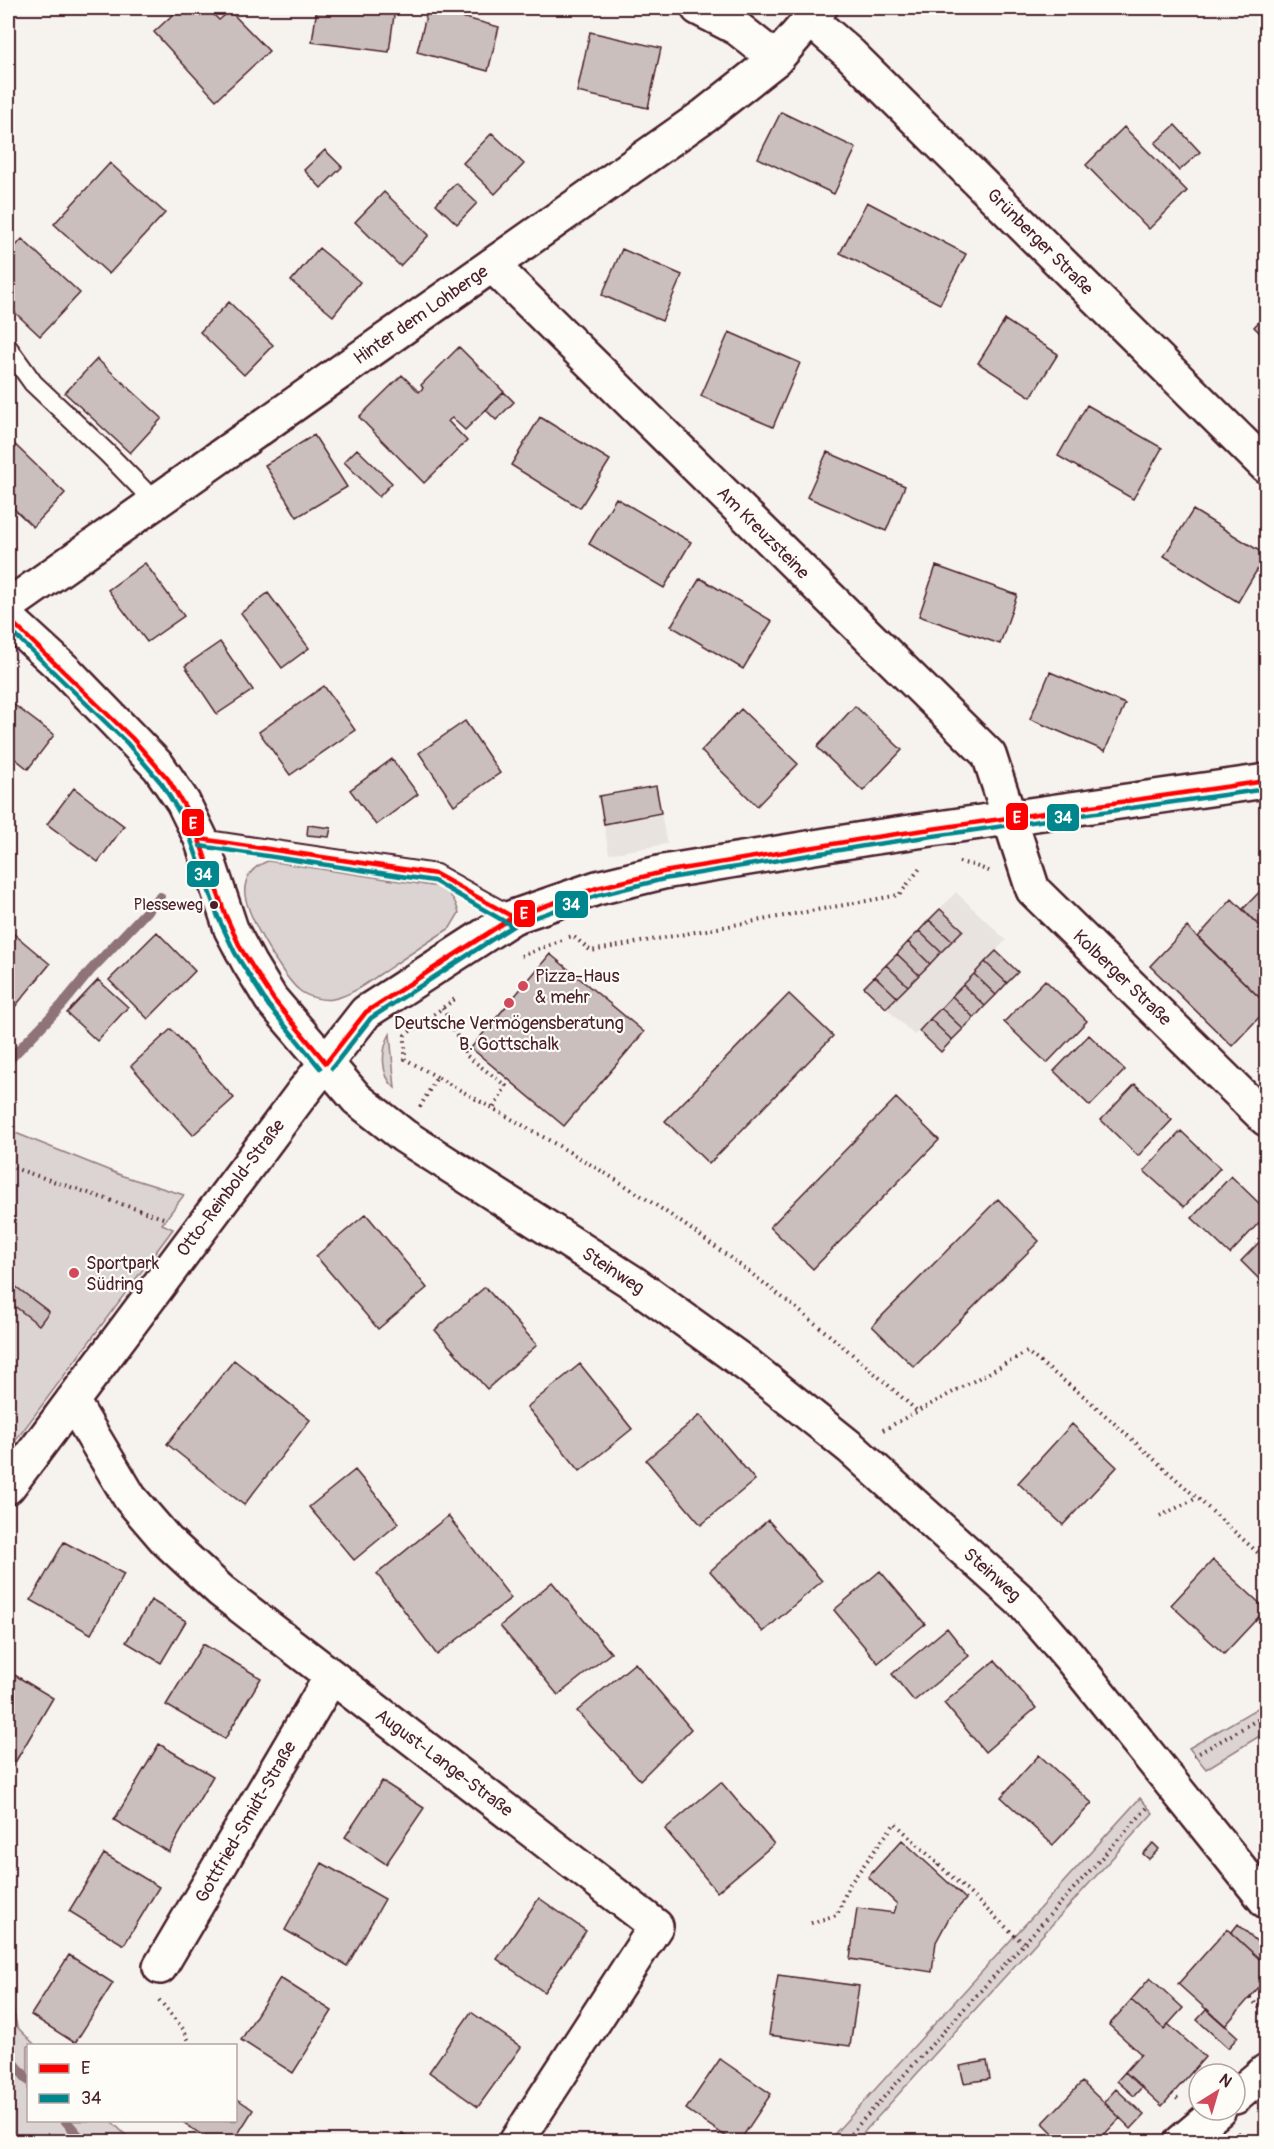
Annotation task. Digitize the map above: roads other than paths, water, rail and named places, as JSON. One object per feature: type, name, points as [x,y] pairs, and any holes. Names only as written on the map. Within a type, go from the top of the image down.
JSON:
[{"type":"street","points":[[698,8],[737,28],[776,59]]},
{"type":"street","name":"Hinter dem Lohberge","points":[[8,606],[705,115],[776,59],[816,14]]},
{"type":"street","name":"Grünberger Straße","points":[[816,14],[850,54],[1266,466]]},
{"type":"street","name":"Am Kreuzsteine","points":[[492,265],[989,755],[1010,817]]},
{"type":"street","name":"Steinweg","points":[[8,618],[67,672],[159,767],[183,802],[201,839],[231,929],[249,963],[271,999],[357,1099],[404,1136],[632,1282],[750,1367],[851,1448],[1023,1604],[1069,1656],[1266,1900]]},
{"type":"street","points":[[326,1063],[366,1012],[513,917],[597,888],[663,872],[1010,817],[1266,781]]},
{"type":"street","name":"Kolberger Straße","points":[[1010,817],[1033,890],[1266,1119]]},
{"type":"street","name":"Otto-Reinbold-Straße","points":[[8,1487],[326,1063]]},
{"type":"street","name":"August-Lange-Straße","points":[[72,1401],[130,1498],[167,1541],[221,1591],[656,1926],[516,2142]]},
{"type":"street","name":"Gottfried-Smidt-Straße","points":[[160,1967],[331,1677]]},
{"type":"street","points":[[1247,2087],[1266,2071]]},
{"type":"street","points":[[1181,2142],[1205,2122]]},
{"type":"lane","points":[[8,348],[33,383],[155,502]]},
{"type":"lane","points":[[201,839],[436,874],[513,917]]},
{"type":"waterway","points":[[8,1061],[160,897]]},
{"type":"waterway","points":[[8,2056],[27,2079]]},
{"type":"waterway","points":[[67,2122],[84,2142]]},
{"type":"place","name":"Plesseweg","points":[[214,905]]},
{"type":"place","name":"Pizza-Haus & mehr","points":[[523,986]]},
{"type":"place","name":"Deutsche Vermögensberatung B. Gottschalk","points":[[509,1003]]},
{"type":"place","name":"Sportpark Südring","points":[[74,1273]]}]
